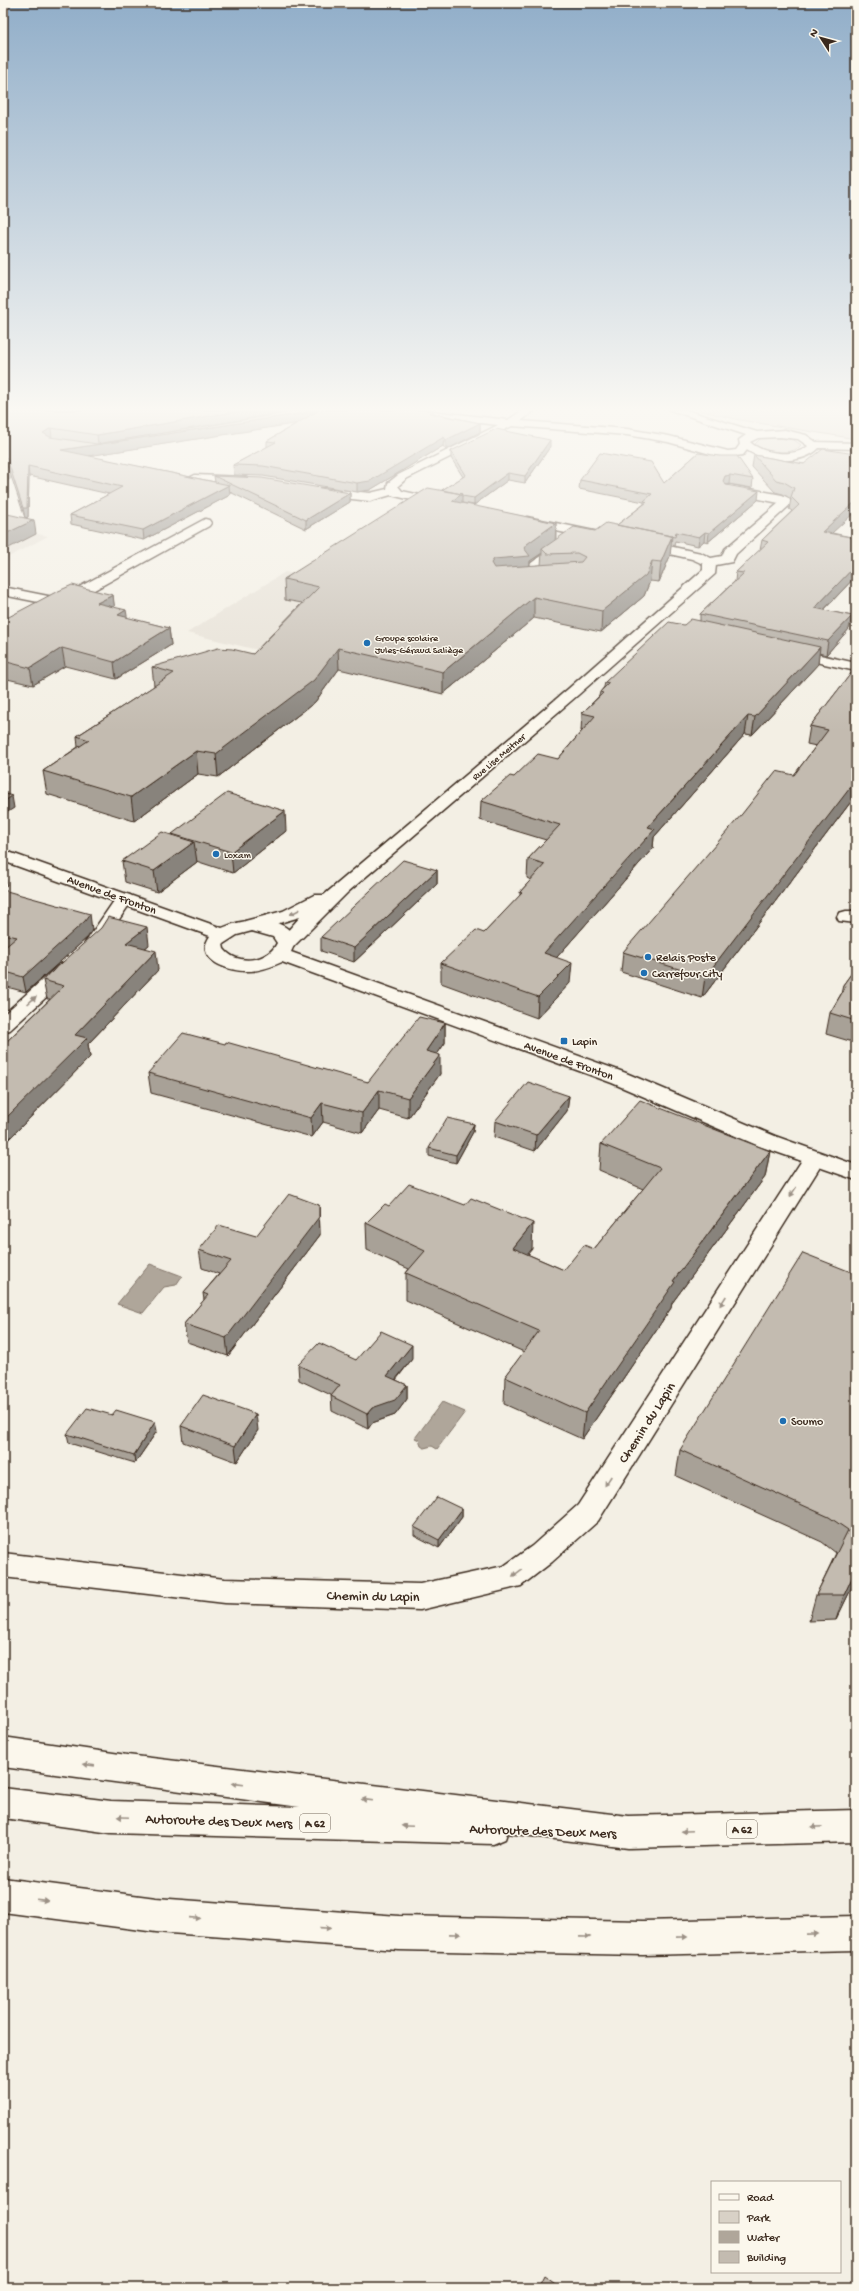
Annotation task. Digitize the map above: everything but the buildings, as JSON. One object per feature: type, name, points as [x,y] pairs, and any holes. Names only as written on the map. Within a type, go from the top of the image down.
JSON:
[{"type":"main road","points":[[626,541],[696,556],[709,562],[727,559],[730,552],[770,517]]},
{"type":"main road","points":[[515,518],[611,538]]},
{"type":"main road","points":[[3,591],[53,601],[73,596],[205,523]]},
{"type":"main road","points":[[541,580],[532,568],[582,532]]},
{"type":"main road","name":"Rue Lise Meitner","points":[[283,949],[297,930],[342,888],[568,696],[710,571],[709,562]]},
{"type":"main road","points":[[527,582],[554,579]]},
{"type":"main road","points":[[652,622],[672,626]]},
{"type":"main road","points":[[773,649],[856,667]]},
{"type":"main road","name":"Avenue de Fronton","points":[[3,855],[222,934]]},
{"type":"main road","name":"Rue Lise Meitner","points":[[252,925],[290,915],[342,888]]},
{"type":"main road","points":[[3,1026],[96,941],[113,912],[124,899]]},
{"type":"main road","points":[[252,925],[276,930],[281,933],[283,949],[272,960],[250,965],[228,962],[220,958],[214,946],[216,940],[222,934],[239,926],[252,925]]},
{"type":"main road","name":"Avenue de Fronton","points":[[283,949],[619,1078],[814,1159],[856,1172]]},
{"type":"main road","name":"Chemin du Lapin","points":[[3,1565],[225,1591],[420,1597],[511,1577],[542,1554],[588,1513],[814,1159]]},
{"type":"main road","points":[[3,1752],[127,1770],[628,1832]]},
{"type":"main road","name":"Autoroute des Deux Mers","points":[[3,1803],[110,1817],[628,1832]]},
{"type":"main road","name":"A 62","points":[[628,1832],[856,1826]]},
{"type":"main road","points":[[3,1894],[156,1915],[399,1933],[643,1938],[856,1934]]},
{"type":"shaded area","points":[[3,527],[48,536],[3,560]]},
{"type":"shaded area","name":"Groupe scolaire Jules-Géraud Saliège","points":[[285,572],[527,624],[443,694],[187,633]]},
{"type":"water","points":[[150,1264],[182,1276],[176,1285],[164,1287],[143,1313],[117,1304]]},
{"type":"water","points":[[442,1402],[465,1412],[437,1449],[432,1446],[424,1448],[421,1446],[419,1440],[415,1438]]},
{"type":"place","name":"Groupe scolaire Jules-Géraud Saliège","points":[[367,643]]},
{"type":"place","name":"Loxam","points":[[216,854]]},
{"type":"place","name":"Relais Poste","points":[[648,957]]},
{"type":"place","name":"Carrefour City","points":[[644,973]]},
{"type":"place","name":"Lapin","points":[[564,1041]]},
{"type":"place","name":"Soumo","points":[[783,1421]]}]
